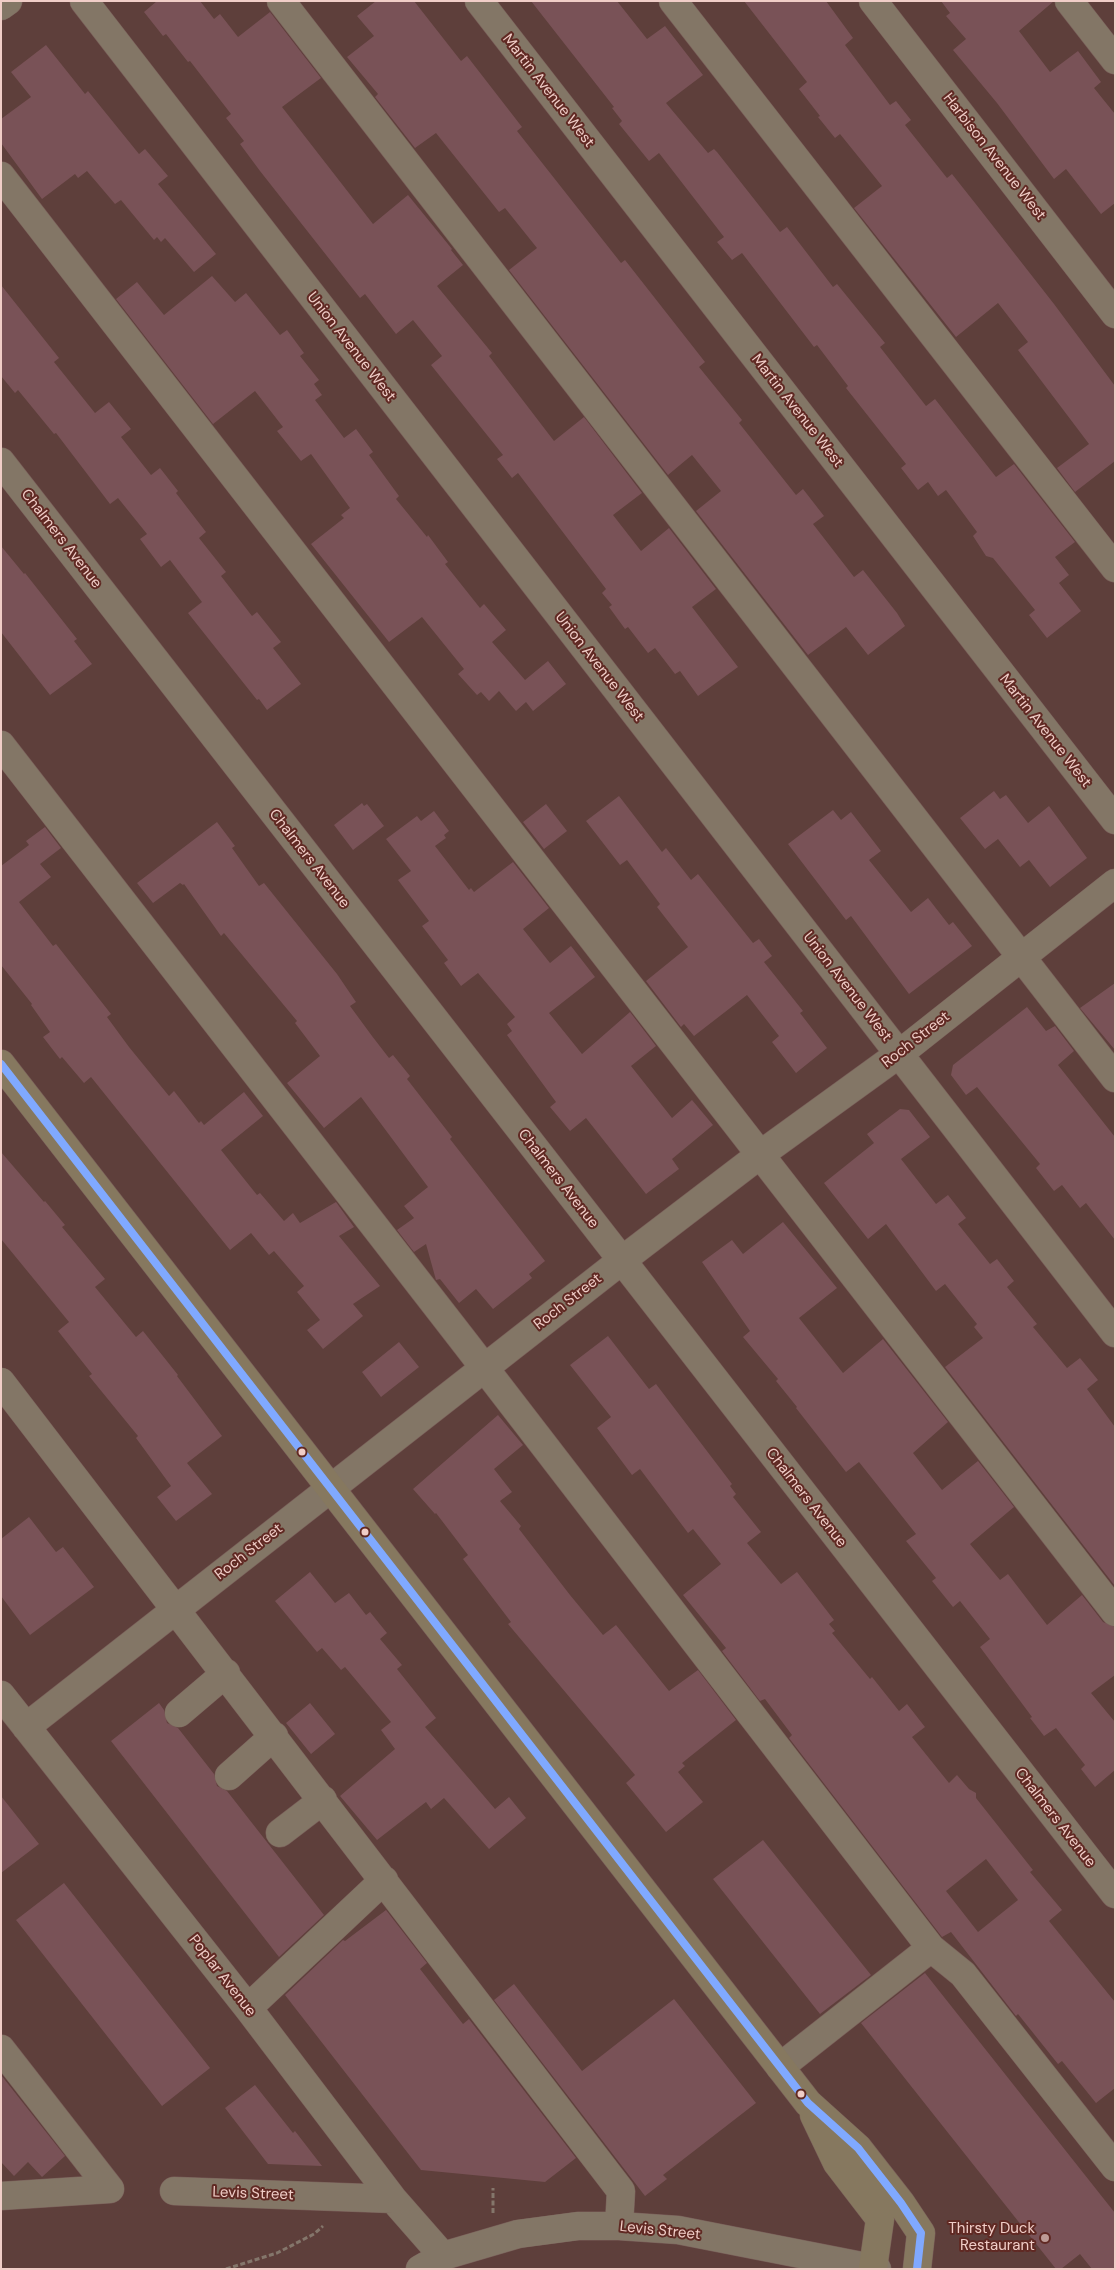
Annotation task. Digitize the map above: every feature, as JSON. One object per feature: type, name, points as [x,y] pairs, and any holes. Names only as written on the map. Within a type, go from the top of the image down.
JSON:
[{"type":"main road","points":[[1,1064],[808,2103],[858,2148],[906,2210],[920,2233],[917,2269]]},
{"type":"main road","points":[[808,2103],[837,2163],[880,2219],[875,2268]]},
{"type":"street","points":[[1,6],[8,1]]},
{"type":"street","name":"Union Avenue West","points":[[84,1],[1115,1333]]},
{"type":"street","points":[[280,1],[1115,1078]]},
{"type":"street","name":"Martin Avenue West","points":[[479,1],[1115,820]]},
{"type":"street","points":[[673,1],[1115,568]]},
{"type":"street","name":"Harbison Avenue West","points":[[873,1],[1115,314]]},
{"type":"street","points":[[1069,1],[1115,60]]},
{"type":"street","points":[[1,176],[1115,1612]]},
{"type":"street","name":"Chalmers Avenue","points":[[1,462],[1115,1894]]},
{"type":"street","points":[[1,745],[485,1367],[931,1948],[963,1974],[1115,2167]]},
{"type":"street","name":"Roch Street","points":[[26,1727],[621,1261],[761,1154],[899,1054],[1115,883]]},
{"type":"street","points":[[1,1382],[621,2190],[619,2226]]},
{"type":"street","points":[[179,1713],[226,1673]]},
{"type":"street","name":"Poplar Avenue","points":[[1,1695],[248,2008],[393,2198],[432,2262]]},
{"type":"street","points":[[229,1776],[274,1736]]},
{"type":"street","points":[[280,1834],[323,1800]]},
{"type":"street","points":[[248,2008],[384,1880]]},
{"type":"street","points":[[780,2067],[931,1948]]},
{"type":"street","points":[[1,2049],[110,2188],[1,2196]]},
{"type":"street","name":"Levis Street","points":[[174,2191],[393,2198]]},
{"type":"street","name":"Levis Street","points":[[432,2262],[500,2238],[538,2230],[578,2226],[619,2226],[678,2230],[875,2268]]},
{"type":"path","points":[[226,2269],[277,2253],[314,2234],[329,2220]]},
{"type":"building","points":[[157,1],[200,1],[214,19],[220,14],[238,37],[270,12],[321,78],[282,107],[373,224],[408,195],[452,249],[463,265],[437,286],[492,353],[489,356],[554,441],[584,417],[642,493],[613,515],[641,551],[669,528],[716,589],[692,607],[738,667],[698,696],[680,671],[675,674],[655,648],[648,653],[628,627],[625,629],[609,607],[612,605],[602,593],[606,589],[518,473],[512,478],[497,459],[503,455],[431,365],[442,356],[413,320],[396,334],[365,294],[360,298],[260,171],[240,144],[244,141],[226,118],[231,114],[190,61],[188,62],[166,34],[163,36],[144,12]]},
{"type":"building","points":[[376,1],[414,1],[461,61],[467,56],[522,127],[517,131],[621,263],[625,260],[705,362],[699,367],[742,420],[739,423],[796,495],[803,489],[824,516],[813,524],[854,577],[863,570],[905,626],[868,655],[846,627],[808,655],[696,511],[721,491],[692,455],[668,475],[509,270],[537,248],[505,208],[499,212],[436,133],[415,148],[375,97],[378,94],[347,57],[374,36],[357,16]]},
{"type":"building","points":[[531,1],[617,1],[647,39],[665,26],[703,75],[666,103],[708,153],[714,149],[717,152],[780,232],[787,227],[833,287],[837,284],[885,343],[880,347],[926,406],[935,399],[996,477],[1014,464],[1075,542],[1055,557],[1069,575],[1059,583],[1081,611],[1047,638],[1029,615],[1035,610],[993,558],[986,556],[973,536],[977,532],[946,490],[938,496],[928,482],[918,490],[901,468],[906,464],[846,388],[848,386],[817,345],[814,347],[742,253],[732,260],[717,242],[724,237],[659,153],[649,161],[619,124],[622,121],[612,108],[614,107]]},
{"type":"building","points":[[744,1],[826,1],[853,38],[845,45],[890,105],[896,101],[911,120],[905,125],[947,178],[952,174],[1054,304],[1115,386],[1115,461],[1075,492],[1057,468],[1089,444],[1018,350],[1028,342],[998,303],[956,337],[854,208],[882,186],[840,134],[835,138],[818,117],[820,116],[799,89],[807,82]]},
{"type":"building","points":[[941,1],[1054,1],[1019,31],[1050,72],[1078,51],[1101,82],[1094,88],[1115,114],[1115,203],[1101,214],[1066,169],[1054,179],[997,103],[953,50],[966,39],[946,16],[950,13]]},
{"type":"building","points":[[46,45],[85,94],[88,91],[139,154],[145,149],[168,176],[158,184],[216,254],[194,272],[165,238],[161,242],[157,237],[154,240],[121,200],[115,204],[87,171],[78,178],[75,174],[42,199],[1,143],[1,119],[31,97],[11,72]]},
{"type":"building","points":[[212,276],[235,302],[246,293],[280,335],[287,330],[304,353],[300,356],[319,380],[314,384],[322,395],[315,400],[344,438],[356,429],[373,452],[369,455],[399,496],[396,499],[427,537],[428,535],[448,562],[445,564],[480,608],[484,604],[506,630],[492,642],[525,680],[548,661],[566,684],[533,711],[526,702],[516,711],[499,691],[489,701],[481,692],[477,695],[458,674],[464,669],[422,617],[389,642],[311,544],[344,518],[341,515],[350,508],[311,454],[301,461],[277,431],[283,427],[255,391],[213,424],[116,299],[137,282],[164,315]]},
{"type":"building","points":[[1,285],[59,358],[54,362],[95,413],[109,402],[131,429],[121,437],[151,475],[160,468],[178,491],[176,493],[206,532],[199,538],[226,572],[221,576],[252,616],[257,612],[281,642],[273,648],[301,684],[267,710],[188,613],[202,602],[170,560],[161,567],[140,539],[147,534],[118,498],[110,504],[56,433],[54,434],[18,390],[15,393],[1,376]]},
{"type":"building","points":[[1,546],[77,639],[74,641],[92,664],[50,695],[1,632]]},
{"type":"building","points":[[994,791],[1000,799],[1006,795],[1028,823],[1049,806],[1087,858],[1050,887],[1029,860],[1020,867],[998,839],[985,849],[960,818]]},
{"type":"building","points":[[619,796],[662,852],[666,848],[691,880],[698,874],[753,943],[759,939],[772,956],[764,962],[803,1011],[800,1013],[827,1048],[796,1073],[772,1042],[779,1036],[747,995],[694,1036],[684,1024],[681,1027],[646,981],[688,947],[657,907],[660,904],[627,860],[620,865],[586,821]]},
{"type":"building","points":[[362,803],[364,806],[367,804],[384,826],[353,850],[334,825]]},
{"type":"building","points":[[546,804],[567,831],[544,849],[523,822]]},
{"type":"building","points":[[833,810],[841,820],[851,812],[881,851],[869,860],[911,912],[928,898],[949,925],[953,922],[972,946],[909,994],[851,916],[846,920],[788,844]]},
{"type":"building","points":[[434,811],[449,831],[444,835],[446,838],[435,846],[469,890],[471,888],[474,892],[513,862],[549,908],[523,929],[550,963],[571,946],[595,977],[549,1013],[582,1054],[630,1012],[656,1046],[631,1066],[672,1118],[692,1100],[713,1125],[672,1159],[679,1169],[646,1194],[586,1118],[570,1131],[550,1107],[556,1102],[507,1035],[512,1031],[507,1024],[515,1017],[478,973],[461,986],[444,963],[448,960],[422,926],[429,921],[398,880],[411,871],[386,839],[417,816],[421,821]]},
{"type":"building","points":[[217,822],[235,846],[232,848],[259,886],[264,883],[337,974],[356,1002],[350,1006],[389,1058],[393,1055],[410,1076],[407,1079],[452,1137],[450,1139],[545,1261],[529,1274],[532,1278],[493,1309],[476,1289],[459,1303],[440,1279],[436,1280],[426,1244],[414,1252],[397,1230],[414,1218],[404,1206],[428,1187],[361,1097],[324,1128],[287,1083],[320,1056],[295,1023],[297,1021],[224,933],[221,936],[184,884],[180,883],[153,903],[137,883]]},
{"type":"building","points":[[45,827],[61,848],[40,864],[51,877],[19,902],[53,946],[56,944],[111,1014],[107,1017],[129,1047],[169,1096],[174,1091],[199,1123],[201,1121],[204,1125],[244,1092],[263,1116],[221,1150],[257,1195],[260,1193],[284,1221],[293,1213],[300,1223],[336,1202],[354,1227],[339,1236],[380,1286],[353,1304],[363,1316],[323,1349],[307,1330],[320,1320],[297,1292],[304,1286],[274,1251],[269,1255],[251,1233],[230,1250],[91,1077],[84,1083],[62,1057],[60,1059],[43,1037],[50,1032],[32,1004],[1,965],[1,866],[29,845],[26,841]]},
{"type":"building","points":[[1115,983],[1115,1050],[1080,1008]]},
{"type":"building","points":[[1027,1007],[1046,1031],[1055,1026],[1074,1051],[1058,1065],[1115,1137],[1115,1240],[1086,1203],[1080,1208],[1062,1185],[1054,1191],[1036,1168],[1040,1164],[977,1087],[966,1095],[951,1075],[953,1065]]},
{"type":"building","points":[[900,1109],[909,1110],[930,1137],[901,1159],[936,1204],[948,1195],[966,1218],[958,1224],[990,1264],[997,1259],[1014,1281],[1007,1287],[1037,1324],[1033,1327],[1067,1368],[1080,1358],[1098,1380],[1087,1389],[1115,1427],[1115,1586],[945,1367],[983,1338],[974,1327],[977,1324],[945,1284],[936,1291],[886,1224],[868,1239],[824,1183],[874,1143],[867,1134]]},
{"type":"building","points":[[1,1152],[65,1225],[62,1227],[105,1279],[95,1287],[136,1337],[143,1331],[178,1375],[222,1436],[187,1463],[212,1494],[176,1521],[157,1497],[171,1486],[136,1438],[138,1436],[89,1376],[92,1374],[58,1331],[69,1322],[1,1239]]},
{"type":"building","points":[[783,1222],[837,1288],[799,1318],[843,1373],[883,1339],[948,1422],[913,1453],[942,1490],[978,1461],[1014,1507],[970,1544],[1000,1580],[1008,1574],[1047,1625],[1082,1595],[1103,1622],[1115,1627],[1115,1675],[1091,1693],[1115,1722],[1115,1770],[1095,1787],[1081,1769],[1085,1765],[1056,1728],[1044,1736],[1030,1718],[1032,1717],[980,1647],[990,1639],[960,1601],[953,1607],[932,1581],[936,1578],[906,1541],[916,1534],[859,1462],[846,1472],[776,1381],[778,1379],[743,1337],[750,1331],[702,1262],[732,1240],[743,1254]]},
{"type":"building","points":[[608,1336],[649,1389],[656,1384],[732,1484],[730,1486],[736,1494],[733,1497],[761,1532],[747,1543],[781,1584],[797,1572],[834,1620],[829,1624],[835,1631],[832,1633],[870,1679],[872,1677],[899,1711],[907,1704],[925,1727],[912,1737],[949,1783],[957,1775],[969,1789],[976,1793],[976,1798],[1033,1870],[1030,1872],[1062,1910],[1049,1921],[1115,2002],[1115,2088],[1096,2103],[1062,2061],[1058,2064],[1018,2014],[1016,2016],[951,1932],[942,1937],[789,1738],[792,1735],[765,1699],[760,1701],[722,1651],[726,1648],[683,1595],[721,1564],[693,1529],[688,1533],[640,1469],[632,1475],[597,1428],[611,1417],[570,1365]],"holes":[[[986,1859],[1018,1900],[978,1932],[946,1891]]]},
{"type":"building","points":[[399,1342],[419,1367],[381,1397],[362,1372]]},
{"type":"building","points":[[498,1415],[523,1445],[494,1469],[512,1492],[500,1501],[521,1526],[519,1529],[570,1595],[603,1635],[616,1625],[669,1691],[698,1670],[736,1720],[682,1763],[685,1766],[678,1772],[703,1802],[666,1832],[626,1783],[635,1775],[508,1624],[511,1622],[463,1559],[468,1555],[436,1513],[413,1489]]},
{"type":"building","points":[[29,1517],[56,1552],[63,1547],[94,1587],[30,1635],[1,1596],[1,1539]]},
{"type":"building","points":[[310,1572],[335,1603],[349,1593],[366,1615],[370,1612],[387,1633],[380,1639],[402,1665],[397,1669],[436,1718],[425,1727],[495,1809],[509,1797],[526,1818],[489,1849],[444,1798],[431,1809],[426,1802],[377,1840],[340,1796],[395,1749],[381,1730],[391,1722],[345,1667],[341,1670],[322,1648],[317,1652],[275,1601]]},
{"type":"building","points":[[159,1703],[164,1710],[167,1723],[178,1728],[214,1774],[217,1786],[227,1791],[324,1915],[279,1957],[111,1741]]},
{"type":"building","points":[[310,1703],[335,1734],[311,1754],[286,1723]]},
{"type":"building","points":[[1,1796],[39,1844],[1,1873]]},
{"type":"building","points":[[763,1840],[871,1975],[820,2014],[713,1879]]},
{"type":"building","points":[[64,1883],[210,2068],[162,2106],[16,1920]]},
{"type":"building","points":[[386,1910],[427,1963],[420,1969],[463,2024],[469,2019],[576,2158],[545,2182],[421,2170],[285,1995],[343,1940],[345,1941]]},
{"type":"building","points":[[925,1973],[1115,2213],[1115,2269],[1092,2269],[1080,2254],[1061,2269],[1056,2269],[861,2023]]},
{"type":"building","points":[[514,1984],[582,2071],[674,1999],[756,2103],[663,2175],[667,2179],[645,2196],[494,2000]]},
{"type":"building","points":[[1,2075],[65,2156],[42,2177],[28,2162],[14,2176],[1,2162]]},
{"type":"building","points":[[255,2085],[293,2133],[295,2131],[322,2166],[268,2164],[225,2108]]},
{"type":"transit line","points":[[1,1064],[808,2103],[858,2148],[901,2203],[921,2233],[917,2269]]},
{"type":"place","name":"Thirsty Duck Restaurant","points":[[1045,2238]]}]
